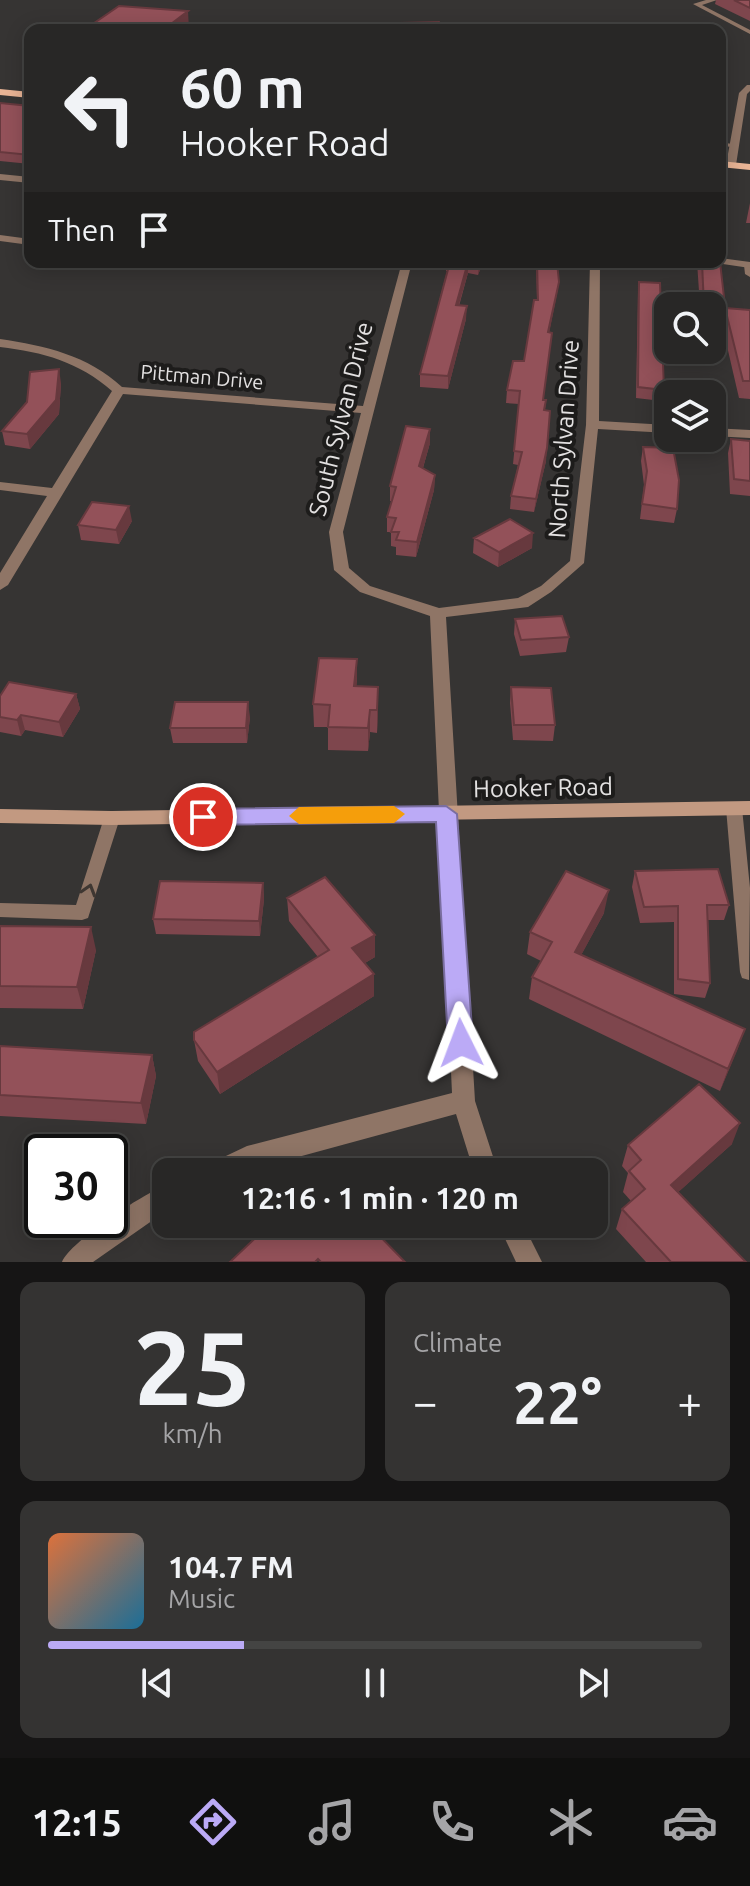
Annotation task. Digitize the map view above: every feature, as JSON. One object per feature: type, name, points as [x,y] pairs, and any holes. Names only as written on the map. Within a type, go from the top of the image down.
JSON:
[{"type":"main road","points":[[0,92],[24,94]]},
{"type":"main road","points":[[726,164],[750,167]]},
{"type":"main road","name":"Hooker Road","points":[[0,816],[112,818],[742,808]]},
{"type":"street","points":[[726,164],[734,145],[743,93],[750,87]]},
{"type":"street","points":[[0,177],[24,180]]},
{"type":"street","points":[[0,191],[17,179]]},
{"type":"street","points":[[0,238],[24,241]]},
{"type":"street","points":[[726,262],[750,265]]},
{"type":"street","name":"South Sylvan Drive","points":[[405,268],[336,532],[342,570],[365,589],[438,613]]},
{"type":"street","name":"North Sylvan Drive","points":[[438,613],[522,603],[546,589],[577,563],[592,425],[595,268]]},
{"type":"street","name":"Pittman Drive","points":[[0,343],[76,358],[99,370],[119,390],[366,410]]},
{"type":"street","points":[[0,585],[119,390]]},
{"type":"street","points":[[592,425],[654,428]]},
{"type":"street","points":[[726,433],[750,434]]},
{"type":"street","points":[[0,486],[55,493]]},
{"type":"street","points":[[438,613],[446,814],[464,1101],[482,1158]]},
{"type":"street","points":[[247,1158],[464,1101]]},
{"type":"street","points":[[75,1262],[90,1248],[152,1206]]},
{"type":"street","points":[[517,1238],[529,1262]]},
{"type":"lane","points":[[714,0],[696,4],[750,32]]},
{"type":"lane","points":[[726,144],[734,145]]},
{"type":"lane","points":[[750,265],[750,274]]},
{"type":"lane","points":[[742,808],[749,972]]},
{"type":"lane","points":[[0,910],[82,913],[112,818]]},
{"type":"building","points":[[734,0],[750,0],[750,8]]},
{"type":"building","points":[[119,6],[188,11],[171,24],[93,24]]},
{"type":"building","points":[[439,22],[440,24],[362,24]]},
{"type":"building","points":[[0,103],[24,105],[24,154],[0,152]]},
{"type":"building","points":[[448,268],[466,268],[456,305],[467,306],[448,376],[420,374]]},
{"type":"building","points":[[537,268],[558,268],[559,282],[548,332],[552,333],[543,400],[546,400],[544,410],[550,411],[547,448],[536,499],[511,496],[522,452],[514,451],[520,391],[507,390],[513,361],[524,361],[534,300],[538,300]]},
{"type":"building","points":[[702,268],[721,268],[723,292],[703,292]]},
{"type":"building","points":[[639,282],[660,283],[660,292],[654,292],[654,364],[663,364],[664,380],[654,380],[654,389],[638,387]]},
{"type":"building","points":[[726,308],[750,310],[750,381],[743,381]]},
{"type":"building","points":[[59,369],[56,400],[27,434],[2,431],[27,402],[30,372]]},
{"type":"building","points":[[406,426],[430,429],[419,466],[435,475],[417,542],[396,540],[399,532],[391,532],[396,518],[387,517],[396,487],[390,486]]},
{"type":"building","points":[[731,439],[750,441],[750,481],[734,479]]},
{"type":"building","points":[[643,447],[654,447],[654,452],[674,452],[679,480],[677,509],[642,504],[647,471]]},
{"type":"building","points":[[92,502],[129,506],[116,530],[78,525]]},
{"type":"building","points":[[510,519],[533,533],[499,552],[474,538]]},
{"type":"building","points":[[562,616],[569,637],[521,640],[515,619]]},
{"type":"building","points":[[319,658],[357,659],[354,686],[378,687],[377,710],[370,710],[368,728],[328,727],[330,705],[313,704]]},
{"type":"building","points":[[9,682],[76,694],[59,722],[21,715],[17,720],[0,717],[0,696]]},
{"type":"building","points":[[511,687],[551,688],[555,725],[514,725]]},
{"type":"building","points":[[175,702],[248,702],[246,728],[170,728]]},
{"type":"building","points":[[718,869],[729,905],[707,905],[710,983],[678,979],[678,906],[644,907],[635,871]]},
{"type":"building","points":[[566,871],[609,890],[575,952],[745,1029],[728,1069],[532,977],[552,942],[530,932]]},
{"type":"building","points":[[325,877],[375,935],[352,948],[374,974],[217,1072],[194,1040],[194,1032],[329,950],[287,898]]},
{"type":"building","points":[[160,881],[263,883],[259,921],[153,919]]},
{"type":"building","points":[[0,926],[91,927],[77,987],[0,986]]},
{"type":"building","points":[[0,1046],[152,1055],[141,1103],[0,1095]]},
{"type":"building","points":[[699,1084],[740,1123],[671,1185],[746,1262],[671,1262],[622,1209],[645,1189],[629,1171],[641,1160],[628,1145]]},
{"type":"building","points":[[255,1238],[382,1238],[405,1262],[321,1262],[318,1259],[315,1262],[230,1262]]},
{"type":"slow traffic","points":[[299,816],[394,814]]},
{"type":"route","points":[[203,817],[446,814],[461,1043]]}]
